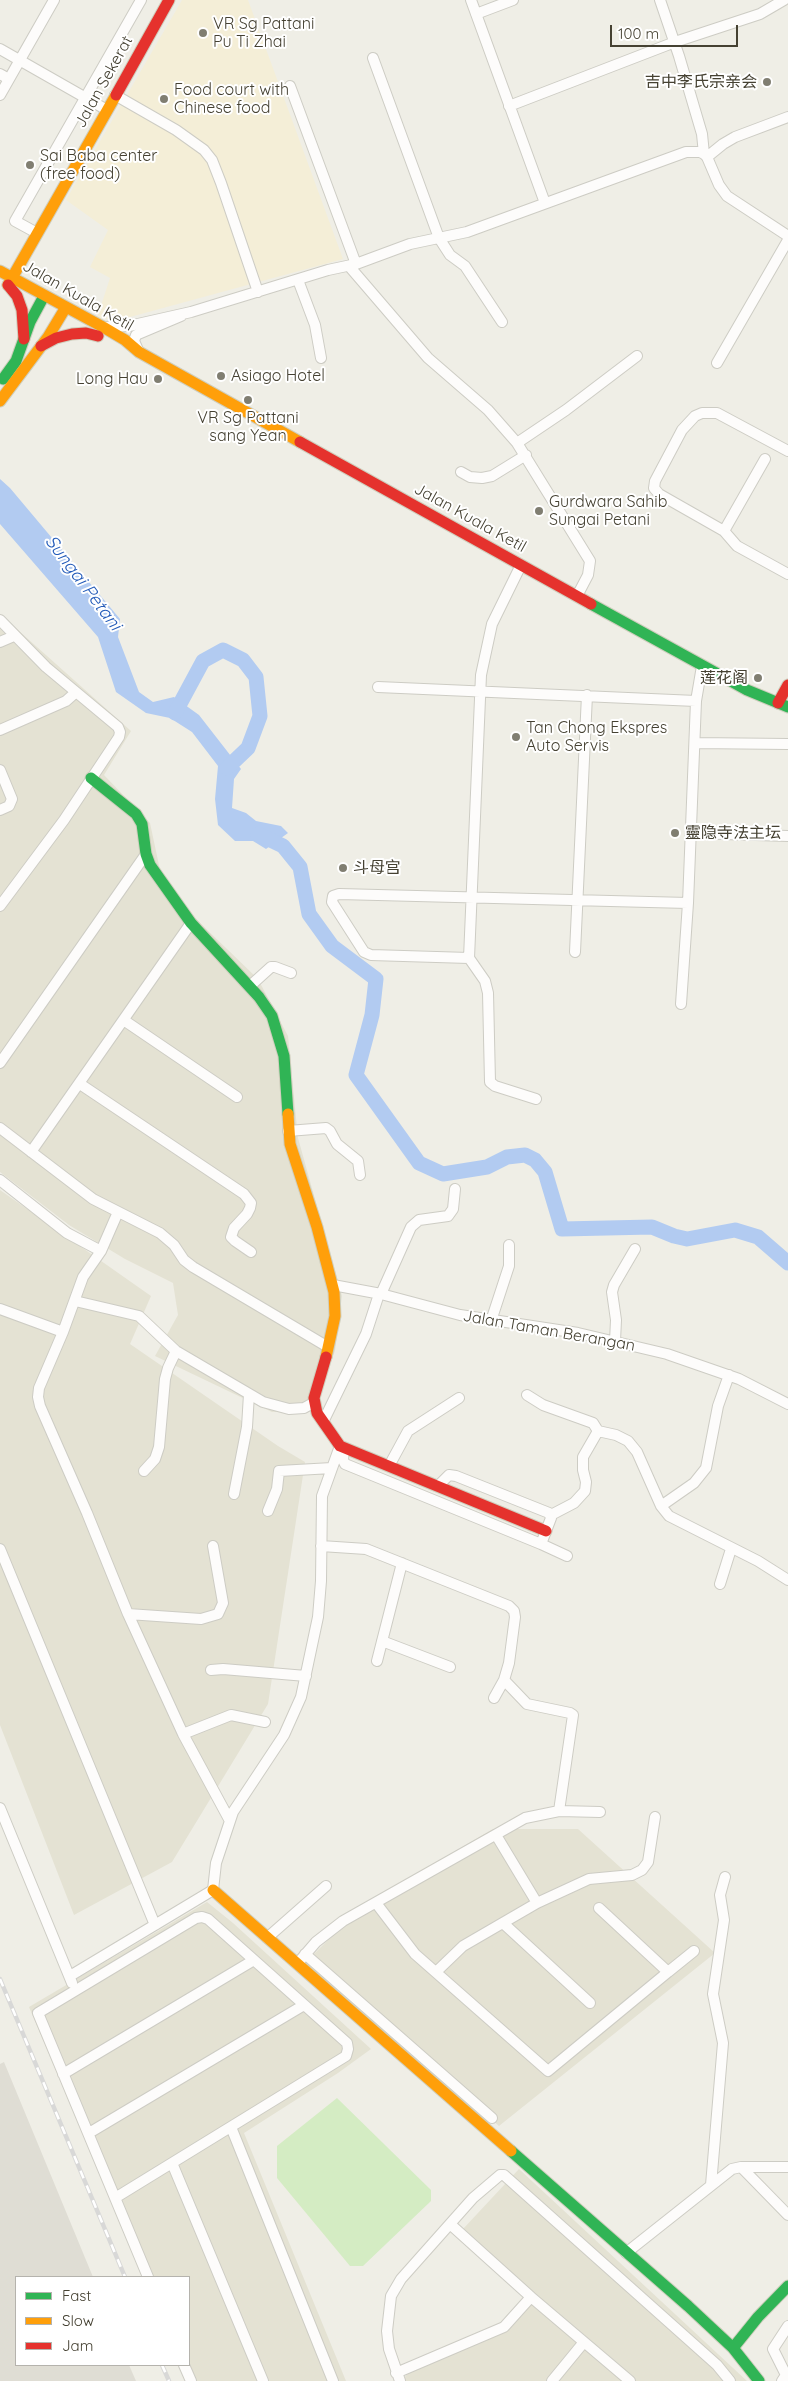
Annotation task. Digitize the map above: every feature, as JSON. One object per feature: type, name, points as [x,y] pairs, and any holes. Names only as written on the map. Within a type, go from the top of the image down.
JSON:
[{"type":"street","points":[[0,95],[5,76],[20,60],[54,0]]},
{"type":"street","points":[[37,233],[15,221],[141,0]]},
{"type":"street","name":"Jalan Sekerat","points":[[7,281],[37,233],[169,0]]},
{"type":"street","points":[[471,0],[545,203]]},
{"type":"street","points":[[476,14],[513,0]]},
{"type":"street","points":[[660,0],[675,42],[702,134],[705,156],[719,186],[727,196],[788,236]]},
{"type":"street","points":[[509,106],[675,42],[760,14],[784,0]]},
{"type":"street","points":[[0,49],[107,110]]},
{"type":"street","points":[[373,58],[439,238],[450,255],[465,266],[502,322]]},
{"type":"street","points":[[290,86],[352,265],[428,358],[488,410],[517,442],[526,455],[590,561],[588,575],[577,596]]},
{"type":"street","points":[[116,95],[176,130],[204,150],[212,160],[258,292]]},
{"type":"street","points":[[705,156],[735,137],[788,117]]},
{"type":"street","points":[[41,346],[56,338],[72,334],[101,332],[190,312],[352,265],[410,244],[475,229],[673,155],[694,151],[705,156]]},
{"type":"street","points":[[717,363],[788,240]]},
{"type":"street","name":"Jalan Kuala Ketil","points":[[0,271],[7,281],[139,352],[702,666],[747,690],[783,705]]},
{"type":"street","points":[[298,280],[315,325],[321,358]]},
{"type":"street","points":[[7,281],[17,296],[22,310],[24,339]]},
{"type":"street","points":[[2,393],[30,322],[42,299]]},
{"type":"street","points":[[2,393],[41,346],[63,311]]},
{"type":"street","points":[[139,352],[134,343],[136,335],[166,324],[190,312]]},
{"type":"street","points":[[30,322],[43,322],[51,332]]},
{"type":"street","points":[[517,442],[566,410],[637,356]]},
{"type":"street","points":[[788,451],[717,413],[702,413],[695,416],[682,430],[655,481],[654,488],[659,494],[724,531],[738,546],[788,574]]},
{"type":"street","points":[[461,472],[470,477],[482,478],[492,476],[526,455]]},
{"type":"street","points":[[724,531],[765,459]]},
{"type":"street","points":[[521,565],[492,624],[485,652],[480,690],[470,898],[470,958],[485,981],[488,993],[490,1082],[495,1086],[536,1099]]},
{"type":"street","points":[[0,620],[14,636],[76,693],[118,727],[120,732],[119,737],[91,778],[4,893],[0,906]]},
{"type":"street","points":[[0,642],[14,636]]},
{"type":"street","points":[[681,1004],[688,903],[696,701],[702,666]]},
{"type":"street","points":[[783,705],[788,685]]},
{"type":"street","points":[[378,687],[696,701]]},
{"type":"street","points":[[0,730],[66,701],[76,693]]},
{"type":"street","points":[[575,952],[587,695]]},
{"type":"street","points":[[695,743],[788,744]]},
{"type":"street","points":[[0,770],[12,802],[0,810]]},
{"type":"street","points":[[91,778],[136,814],[142,824],[146,854],[150,865],[191,923],[250,986],[272,1016],[279,1034],[284,1056],[288,1131],[292,1153],[333,1285],[335,1316],[313,1403],[323,1422],[342,1447],[546,1531]]},
{"type":"street","points":[[691,833],[788,836]]},
{"type":"street","points":[[0,1063],[146,854]]},
{"type":"street","points":[[470,958],[371,955],[364,952],[359,948],[332,899],[333,896],[339,894],[688,903]]},
{"type":"street","points":[[31,1152],[191,923]]},
{"type":"street","points":[[250,986],[271,967],[291,973]]},
{"type":"street","points":[[124,1021],[238,1097]]},
{"type":"street","points":[[80,1084],[244,1194],[251,1203],[250,1208],[234,1228],[231,1236],[251,1252]]},
{"type":"street","points":[[0,1128],[93,1199],[160,1233],[174,1245],[184,1260],[193,1267],[328,1347]]},
{"type":"street","points":[[288,1131],[326,1128],[330,1131],[337,1144],[358,1161],[360,1175]]},
{"type":"street","points":[[0,1180],[67,1233],[101,1251]]},
{"type":"street","points":[[323,1422],[366,1334],[380,1294],[411,1227],[419,1220],[448,1216],[453,1209],[455,1189]]},
{"type":"street","points":[[118,1212],[101,1251],[83,1278],[39,1388],[38,1397],[40,1406],[87,1512],[128,1614],[183,1734],[230,1821]]},
{"type":"street","points":[[491,1321],[509,1266],[509,1245]]},
{"type":"street","points":[[615,1341],[616,1320],[612,1292],[614,1285],[636,1249]]},
{"type":"street","name":"Jalan Taman Berangan","points":[[333,1285],[380,1294],[460,1315],[562,1330],[667,1354],[729,1375],[788,1404]]},
{"type":"street","points":[[75,1301],[139,1316],[176,1351],[249,1394],[277,1407],[289,1409],[304,1408],[313,1403]]},
{"type":"street","points":[[0,1309],[63,1332]]},
{"type":"street","points":[[144,1471],[155,1459],[159,1447],[165,1379],[176,1351]]},
{"type":"street","points":[[661,1506],[694,1482],[706,1468],[718,1406],[729,1375]]},
{"type":"street","points":[[234,1494],[247,1427],[249,1394]]},
{"type":"street","points":[[527,1395],[543,1405],[593,1423],[598,1431],[616,1435],[628,1441],[637,1452],[661,1506],[669,1516],[758,1561],[788,1580]]},
{"type":"street","points":[[389,1466],[408,1431],[459,1398]]},
{"type":"street","points":[[541,1544],[551,1515],[574,1503],[585,1491],[586,1482],[582,1470],[583,1458],[598,1431]]},
{"type":"street","points":[[213,1890],[216,1862],[230,1821],[238,1804],[284,1735],[296,1712],[306,1676],[318,1616],[321,1581],[322,1496],[342,1447]]},
{"type":"street","points":[[342,1447],[343,1460],[346,1464],[567,1556]]},
{"type":"street","points":[[268,1511],[276,1490],[279,1471],[332,1468]]},
{"type":"street","points":[[438,1486],[449,1475],[456,1476],[551,1515]]},
{"type":"street","points":[[128,1614],[201,1619],[218,1614],[222,1607],[222,1600],[213,1546]]},
{"type":"street","points":[[321,1546],[366,1549],[509,1606],[514,1611],[509,1663],[504,1680],[494,1698]]},
{"type":"street","points":[[720,1584],[731,1548]]},
{"type":"street","points":[[0,1549],[155,1925]]},
{"type":"street","points":[[377,1661],[402,1563]]},
{"type":"street","points":[[382,1641],[450,1667]]},
{"type":"street","points":[[211,1670],[223,1669],[306,1676]]},
{"type":"street","points":[[504,1680],[527,1704],[570,1712],[574,1715],[559,1811]]},
{"type":"street","points":[[183,1734],[231,1715],[265,1722]]},
{"type":"street","points":[[0,1808],[75,1990]]},
{"type":"street","points":[[297,1964],[329,1931],[533,1815],[559,1811],[600,1812]]},
{"type":"street","points":[[436,1972],[463,1946],[537,1903],[589,1879],[632,1875],[642,1870],[648,1862],[655,1817]]},
{"type":"street","points":[[496,1835],[537,1903]]},
{"type":"street","points":[[711,2185],[723,2043],[713,1994],[724,1920],[720,1895],[725,1877]]},
{"type":"street","points":[[267,1938],[326,1886]]},
{"type":"street","points":[[70,1976],[213,1890]]},
{"type":"street","points":[[213,1890],[688,2306],[732,2348],[759,2381]]},
{"type":"street","points":[[376,1903],[414,1954],[548,2071],[694,1951]]},
{"type":"street","points":[[599,1908],[668,1972]]},
{"type":"street","points":[[115,2198],[346,2056],[347,2042],[208,1919],[202,1917],[196,1918],[38,2013],[89,2133],[115,2198],[148,2276]]},
{"type":"street","points":[[503,1923],[590,2003]]},
{"type":"street","points":[[305,1954],[492,2118]]},
{"type":"street","points":[[63,2074],[254,1960]]},
{"type":"street","points":[[89,2133],[304,2005]]},
{"type":"street","points":[[231,2127],[333,2381]]},
{"type":"street","points":[[172,2163],[263,2381]]},
{"type":"street","points":[[741,2168],[788,2215]]},
{"type":"street","points":[[626,2253],[732,2169],[788,2168]]},
{"type":"street","points":[[531,2298],[504,2327],[398,2377],[387,2331],[391,2296],[401,2279],[450,2224],[497,2175],[504,2175],[717,2366],[730,2381]]},
{"type":"street","points":[[450,2224],[531,2298],[630,2381]]},
{"type":"street","points":[[732,2348],[788,2286]]},
{"type":"street","points":[[785,2378],[773,2349],[788,2326]]},
{"type":"street","points":[[552,2381],[584,2342]]},
{"type":"street","points":[[184,2366],[190,2381]]},
{"type":"shaded area","points":[[182,0],[248,0],[343,259],[119,320],[97,318],[110,278],[90,267],[108,230],[66,200]]},
{"type":"shaded area","points":[[0,614],[131,731],[104,775],[150,823],[160,870],[196,919],[258,979],[288,1036],[298,1138],[342,1296],[335,1351],[312,1410],[272,1412],[155,1356],[178,1315],[173,1283],[125,1259],[69,1225],[0,1172]]},
{"type":"shaded area","points":[[0,1190],[151,1296],[130,1344],[278,1446],[305,1462],[268,1704],[172,1862],[74,1915],[0,1725]]},
{"type":"shaded area","points":[[493,1829],[578,1829],[715,1953],[499,2126],[309,1959],[364,1904]]},
{"type":"shaded area","points":[[207,1902],[233,1923],[371,2049],[338,2073],[244,2133],[346,2381],[187,2381],[190,2366],[190,2276],[143,2276],[29,2007]]},
{"type":"shaded area","points":[[4,2062],[93,2276],[15,2276],[15,2366],[129,2366],[136,2381],[0,2381],[0,2064]]},
{"type":"shaded area","points":[[519,2169],[747,2381],[401,2381],[416,2365],[504,2329],[535,2296],[463,2229]]},
{"type":"green space","points":[[337,2098],[431,2190],[431,2201],[363,2266],[350,2266],[277,2178],[277,2146]]},
{"type":"water","name":"Sungai Petani","points":[[0,479],[10,488],[120,619],[118,637],[139,692],[153,702],[174,697],[199,715],[241,769],[234,779],[232,808],[246,813],[256,821],[281,826],[288,833],[266,849],[253,841],[235,841],[218,825],[215,799],[218,766],[192,732],[170,718],[146,713],[116,692],[98,637],[0,524]]},
{"type":"waterway","name":"Sungai Petani","points":[[175,713],[203,661],[223,650],[243,660],[256,677],[260,716],[248,748],[227,768]]},
{"type":"waterway","name":"Sungai Petani","points":[[258,834],[283,846],[300,867],[309,914],[332,946],[376,979],[372,1015],[356,1075],[419,1163],[443,1174],[487,1167],[507,1157],[525,1155],[535,1160],[545,1172],[562,1229],[652,1227],[687,1239],[735,1230],[758,1237],[788,1263]]},
{"type":"railway","points":[[0,1979],[125,2276]]},
{"type":"railway","points":[[162,2366],[169,2381]]},
{"type":"traffic: fast","points":[[3,379],[16,361],[30,322],[44,296]]},
{"type":"traffic: fast","points":[[591,604],[747,690],[788,707]]},
{"type":"traffic: fast","points":[[91,778],[136,814],[142,824],[146,854],[150,865],[191,923],[259,997],[272,1016],[284,1056],[288,1114]]},
{"type":"traffic: fast","points":[[511,2151],[688,2306],[733,2348],[759,2381]]},
{"type":"traffic: fast","points":[[733,2348],[758,2317],[788,2286]]},
{"type":"traffic: slow","points":[[8,285],[116,95]]},
{"type":"traffic: slow","points":[[0,271],[103,327],[125,340],[139,352],[300,442]]},
{"type":"traffic: slow","points":[[0,401],[48,337],[66,307]]},
{"type":"traffic: slow","points":[[288,1114],[290,1144],[317,1227],[334,1292],[335,1316],[326,1357]]},
{"type":"traffic: slow","points":[[213,1890],[511,2151]]},
{"type":"traffic: jam","points":[[116,95],[169,0]]},
{"type":"traffic: jam","points":[[8,285],[17,296],[22,310],[24,339]]},
{"type":"traffic: jam","points":[[41,346],[56,338],[72,334],[86,333],[98,336]]},
{"type":"traffic: jam","points":[[300,442],[591,604]]},
{"type":"traffic: jam","points":[[778,703],[788,685]]},
{"type":"traffic: jam","points":[[326,1357],[314,1398],[317,1413],[340,1446],[546,1531]]},
{"type":"place","name":"VR Sg Pattani Pu Ti Zhai","points":[[203,33]]},
{"type":"place","name":"吉中李氏宗亲会","points":[[767,82]]},
{"type":"place","name":"Food court with Chinese food","points":[[164,99]]},
{"type":"place","name":"Sai Baba center (free food)","points":[[30,165]]},
{"type":"place","name":"Asiago Hotel","points":[[221,376]]},
{"type":"place","name":"Long Hau","points":[[158,379]]},
{"type":"place","name":"VR Sg Pattani sang Yean","points":[[248,400]]},
{"type":"place","name":"Gurdwara Sahib Sungai Petani","points":[[539,511]]},
{"type":"place","name":"莲花阁","points":[[758,678]]},
{"type":"place","name":"Tan Chong Ekspres Auto Servis","points":[[516,737]]},
{"type":"place","name":"靈隐寺法主坛","points":[[675,833]]},
{"type":"place","name":"斗母宫","points":[[343,868]]}]
